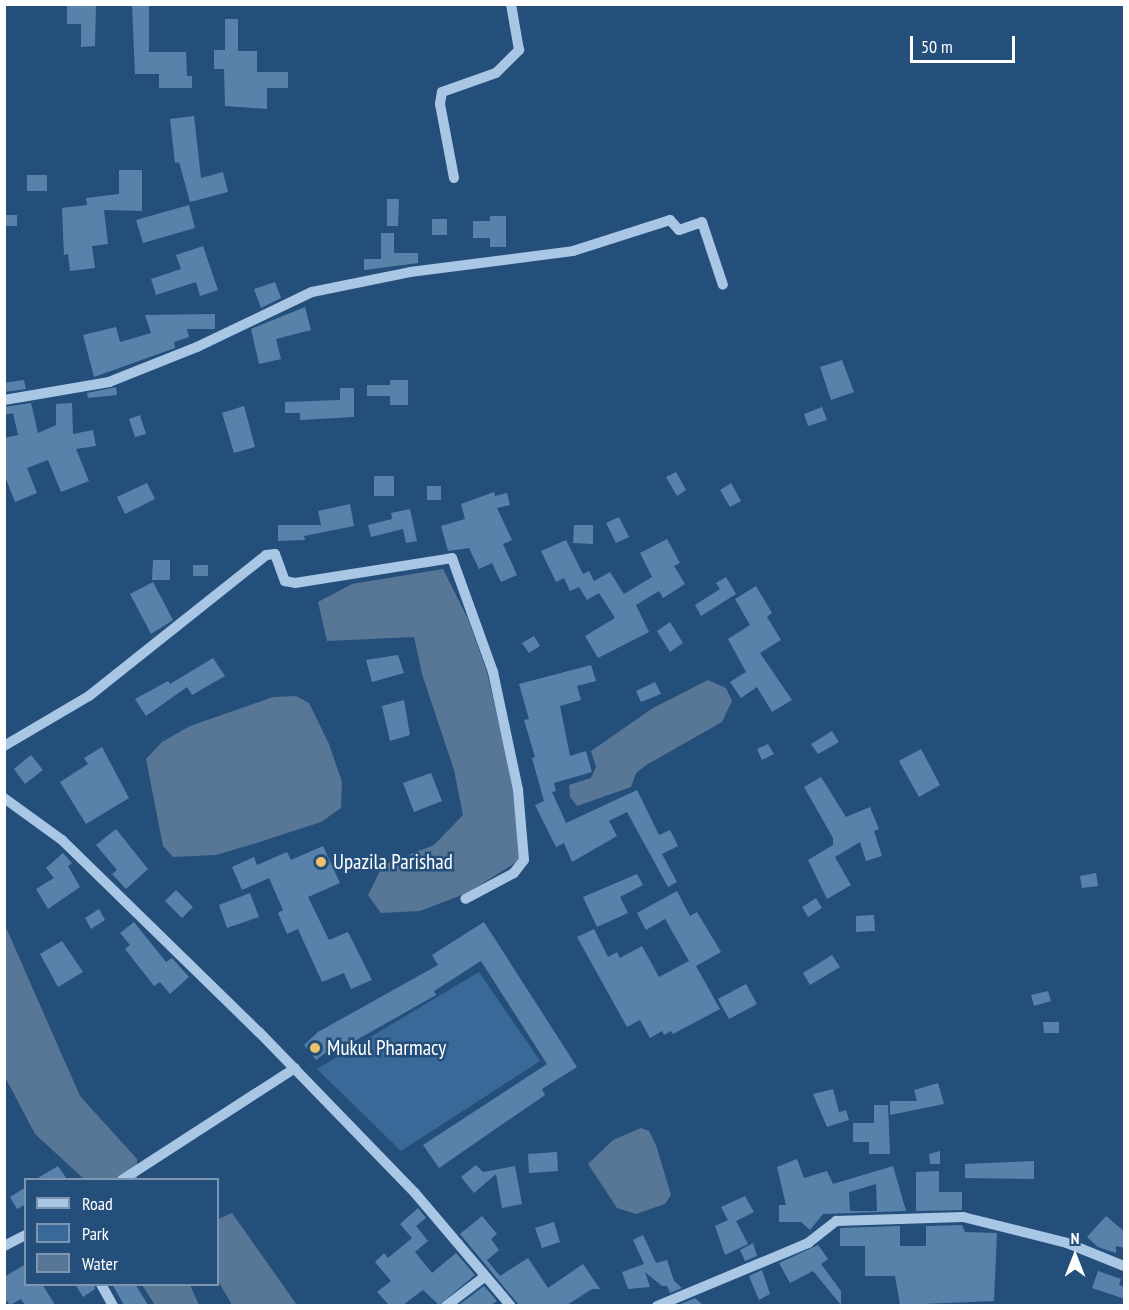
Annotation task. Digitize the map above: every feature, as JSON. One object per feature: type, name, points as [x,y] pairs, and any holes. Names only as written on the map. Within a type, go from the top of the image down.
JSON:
[{"type":"street","points":[[454,178],[440,104],[442,92],[496,73],[519,50],[511,4]]},
{"type":"street","points":[[4,400],[109,382],[312,292],[410,272],[573,251],[670,220],[679,230],[702,222],[723,285]]},
{"type":"street","points":[[4,746],[90,696],[266,555],[275,554],[285,581],[295,583],[452,558],[494,672],[518,790],[524,860],[514,873],[465,899]]},
{"type":"street","points":[[4,798],[62,840],[295,1068],[415,1193],[484,1277],[511,1305]]},
{"type":"street","points":[[124,1178],[191,1137],[295,1068]]},
{"type":"street","points":[[657,1305],[808,1243],[836,1221],[844,1220],[963,1216],[1067,1243],[1125,1266]]},
{"type":"street","points":[[4,1246],[24,1236]]},
{"type":"street","points":[[446,1305],[484,1277]]},
{"type":"street","points":[[102,1286],[113,1305]]},
{"type":"green space","points":[[479,972],[540,1061],[401,1151],[317,1069]]},
{"type":"water","points":[[443,569],[468,619],[487,672],[512,780],[520,860],[467,893],[420,911],[381,913],[368,895],[383,865],[434,845],[463,815],[454,770],[422,674],[414,637],[327,641],[318,602],[352,584]]},
{"type":"water","points":[[708,680],[726,688],[732,701],[722,722],[648,764],[636,773],[631,787],[577,806],[570,797],[569,785],[591,778],[596,767],[591,751],[653,708]]},
{"type":"water","points":[[296,696],[309,703],[329,744],[342,782],[341,808],[321,822],[216,855],[173,857],[163,846],[146,759],[162,742],[190,726],[273,697]]},
{"type":"water","points":[[4,923],[80,1096],[137,1159],[137,1178],[83,1178],[35,1134],[5,1077]]},
{"type":"water","points":[[641,1128],[649,1131],[656,1145],[671,1195],[665,1204],[636,1214],[617,1208],[588,1164],[613,1140]]},
{"type":"water","points":[[232,1213],[297,1305],[232,1305],[219,1283],[219,1219]]},
{"type":"water","points":[[143,1286],[190,1286],[199,1305],[155,1305]]},
{"type":"building","points":[[67,4],[96,4],[95,46],[81,47],[81,24],[67,24]]},
{"type":"building","points":[[132,4],[149,4],[149,52],[186,52],[187,76],[192,76],[192,88],[159,88],[159,74],[135,74]]},
{"type":"building","points":[[225,19],[238,19],[238,51],[257,51],[257,72],[288,72],[288,88],[267,88],[267,109],[225,106],[224,69],[214,69],[214,50],[225,50]]},
{"type":"building","points":[[194,116],[201,178],[223,172],[228,192],[190,202],[179,162],[175,163],[170,119]]},
{"type":"building","points":[[119,170],[142,170],[142,211],[104,210],[108,244],[92,246],[95,268],[70,271],[68,254],[64,255],[62,208],[87,205],[86,198],[119,194]]},
{"type":"building","points":[[27,175],[47,175],[47,191],[27,191]]},
{"type":"building","points":[[387,199],[399,199],[398,226],[387,226]]},
{"type":"building","points":[[189,205],[195,228],[143,243],[136,220]]},
{"type":"building","points":[[6,215],[17,215],[17,226],[6,226]]},
{"type":"building","points":[[490,216],[506,216],[506,247],[490,247],[490,238],[473,238],[473,221],[490,221]]},
{"type":"building","points":[[432,219],[447,219],[447,235],[432,235]]},
{"type":"building","points":[[381,233],[394,233],[394,253],[418,253],[418,263],[364,270],[364,259],[381,259]]},
{"type":"building","points":[[203,246],[218,290],[200,296],[196,282],[156,295],[151,279],[181,269],[176,255]]},
{"type":"building","points":[[275,282],[281,298],[261,308],[254,289]]},
{"type":"building","points":[[305,307],[311,330],[276,339],[281,359],[259,364],[251,329]]},
{"type":"building","points":[[215,314],[215,329],[187,329],[189,337],[174,342],[175,348],[94,377],[83,335],[116,327],[120,342],[151,333],[145,315]]},
{"type":"building","points":[[842,360],[854,392],[831,400],[820,367]]},
{"type":"building","points":[[24,380],[26,389],[4,392],[4,383]]},
{"type":"building","points":[[390,380],[408,380],[408,405],[390,405],[390,396],[367,396],[367,385],[390,385]]},
{"type":"building","points":[[116,387],[117,395],[88,398],[87,393]]},
{"type":"building","points":[[340,388],[354,388],[354,417],[300,420],[300,413],[285,413],[285,402],[340,400]]},
{"type":"building","points":[[31,403],[38,433],[56,425],[56,404],[72,403],[73,434],[93,430],[96,446],[76,449],[89,481],[61,492],[48,460],[27,468],[37,493],[15,502],[4,474],[4,438],[18,435],[13,413],[4,415],[4,407]]},
{"type":"building","points":[[244,406],[255,447],[234,453],[222,413]]},
{"type":"building","points":[[822,407],[827,420],[808,426],[804,414]]},
{"type":"building","points":[[140,415],[146,434],[135,437],[129,419]]},
{"type":"building","points":[[676,472],[686,490],[677,496],[666,477]]},
{"type":"building","points":[[374,476],[394,476],[394,496],[374,496]]},
{"type":"building","points":[[147,483],[155,499],[125,514],[117,497]]},
{"type":"building","points":[[731,483],[741,501],[730,507],[720,490]]},
{"type":"building","points":[[427,486],[441,486],[441,500],[427,500]]},
{"type":"building","points":[[494,492],[495,496],[507,493],[510,505],[497,508],[512,540],[503,544],[517,575],[501,582],[492,563],[479,569],[469,548],[448,551],[441,526],[465,519],[461,504]]},
{"type":"building","points":[[350,504],[354,526],[304,536],[305,540],[278,541],[278,525],[321,525],[318,511]]},
{"type":"building","points":[[410,509],[417,541],[406,543],[403,529],[371,537],[368,525],[392,519],[391,513]]},
{"type":"building","points":[[619,517],[629,537],[616,543],[606,523]]},
{"type":"building","points":[[574,525],[593,525],[593,544],[573,543]]},
{"type":"building","points":[[667,539],[680,563],[674,566],[685,584],[663,598],[659,591],[636,605],[649,632],[598,658],[585,636],[615,618],[599,593],[587,600],[579,587],[570,591],[564,578],[556,582],[541,551],[566,540],[583,574],[589,571],[594,581],[610,572],[624,594],[652,577],[640,553]]},
{"type":"building","points":[[153,560],[170,560],[170,580],[152,580]]},
{"type":"building","points":[[193,565],[208,565],[208,576],[193,576]]},
{"type":"building","points":[[726,577],[736,594],[701,616],[695,605],[720,589],[716,583]]},
{"type":"building","points":[[153,582],[173,620],[151,634],[130,594]]},
{"type":"building","points":[[756,586],[772,613],[767,617],[781,640],[760,653],[792,700],[772,712],[757,687],[741,698],[730,682],[746,672],[728,639],[750,625],[735,599]]},
{"type":"building","points":[[670,622],[683,643],[670,652],[657,631]]},
{"type":"building","points":[[534,636],[540,646],[529,653],[522,643]]},
{"type":"building","points":[[398,655],[404,673],[372,682],[366,660]]},
{"type":"building","points":[[213,658],[225,676],[192,695],[187,687],[146,716],[135,699],[168,681],[170,684]]},
{"type":"building","points":[[591,665],[596,681],[577,686],[581,700],[560,706],[570,756],[586,751],[592,772],[554,783],[556,791],[552,792],[566,823],[637,790],[659,835],[670,830],[678,846],[662,854],[677,882],[668,887],[627,812],[609,821],[617,836],[572,862],[564,843],[556,847],[535,805],[544,801],[532,758],[535,757],[524,720],[529,719],[519,684]]},
{"type":"building","points":[[655,682],[661,694],[641,702],[636,691]]},
{"type":"building","points":[[404,700],[410,735],[390,741],[382,706]]},
{"type":"building","points":[[832,731],[839,742],[818,754],[811,744]]},
{"type":"building","points":[[768,744],[774,754],[762,760],[757,749]]},
{"type":"building","points":[[102,747],[129,798],[86,824],[60,782],[88,764],[84,758]]},
{"type":"building","points":[[921,749],[940,785],[919,797],[899,761]]},
{"type":"building","points":[[31,755],[43,770],[25,784],[14,769]]},
{"type":"building","points":[[431,773],[442,801],[414,812],[403,783]]},
{"type":"building","points":[[821,777],[846,817],[870,807],[879,829],[874,831],[882,856],[866,861],[860,842],[835,857],[851,885],[827,899],[808,860],[833,845],[833,838],[804,787]]},
{"type":"building","points":[[116,829],[148,869],[126,889],[112,874],[117,870],[96,845]]},
{"type":"building","points":[[323,846],[340,883],[308,897],[329,940],[348,932],[372,980],[351,989],[344,973],[322,982],[298,929],[287,934],[278,913],[283,910],[269,878],[242,890],[232,867],[254,857],[257,865],[287,852],[291,860]]},
{"type":"building","points":[[63,853],[72,863],[68,866],[80,887],[48,909],[36,889],[54,878],[46,868]]},
{"type":"building","points":[[1096,873],[1098,886],[1082,888],[1080,876]]},
{"type":"building","points":[[637,874],[643,885],[620,897],[628,913],[597,927],[583,897]]},
{"type":"building","points":[[176,890],[193,907],[182,918],[165,901]]},
{"type":"building","points":[[677,891],[690,916],[697,912],[721,952],[696,966],[720,1009],[673,1034],[671,1031],[664,1035],[662,1031],[650,1038],[640,1020],[627,1027],[577,937],[594,929],[608,957],[617,952],[620,958],[642,946],[659,977],[689,961],[665,919],[646,930],[637,913]]},
{"type":"building","points":[[250,893],[259,917],[227,928],[219,905]]},
{"type":"building","points":[[816,898],[822,908],[808,917],[802,907]]},
{"type":"building","points":[[99,909],[105,920],[91,929],[85,918]]},
{"type":"building","points":[[874,915],[875,931],[856,932],[856,916]]},
{"type":"building","points":[[134,922],[166,962],[172,958],[189,977],[170,994],[160,982],[154,986],[125,949],[130,945],[120,933]]},
{"type":"building","points":[[484,922],[577,1067],[542,1089],[545,1095],[439,1168],[423,1145],[547,1064],[481,961],[434,991],[436,995],[330,1055],[328,1051],[316,1060],[304,1045],[318,1032],[438,965],[432,955]]},
{"type":"building","points":[[62,941],[83,972],[58,987],[40,954]]},
{"type":"building","points":[[832,955],[840,967],[810,985],[803,973]]},
{"type":"building","points":[[746,984],[757,1004],[729,1019],[718,999]]},
{"type":"building","points":[[1048,991],[1051,1001],[1034,1006],[1031,995]]},
{"type":"building","points":[[1043,1022],[1059,1022],[1059,1033],[1044,1033]]},
{"type":"building","points":[[938,1083],[944,1104],[890,1115],[890,1101],[917,1101],[914,1090]]},
{"type":"building","points":[[833,1089],[839,1112],[846,1110],[849,1120],[827,1127],[813,1094]]},
{"type":"building","points":[[874,1105],[888,1105],[890,1154],[869,1154],[869,1142],[853,1142],[853,1123],[874,1123]]},
{"type":"building","points":[[940,1151],[940,1164],[930,1164],[929,1154]]},
{"type":"building","points":[[557,1152],[558,1171],[529,1173],[528,1154]]},
{"type":"building","points":[[797,1159],[804,1178],[827,1171],[833,1184],[893,1166],[906,1211],[823,1214],[810,1230],[801,1222],[779,1222],[779,1205],[786,1205],[777,1167]],"holes":[[[876,1184],[877,1211],[850,1211],[849,1192]]]},
{"type":"building","points":[[1034,1161],[1034,1179],[965,1178],[965,1164]]},
{"type":"building","points":[[476,1165],[483,1172],[515,1166],[522,1204],[502,1208],[496,1174],[474,1193],[461,1177]]},
{"type":"building","points":[[58,1166],[66,1178],[38,1178]]},
{"type":"building","points":[[939,1171],[939,1192],[962,1192],[962,1210],[916,1211],[916,1172]]},
{"type":"building","points":[[24,1188],[24,1205],[17,1209],[10,1197]]},
{"type":"building","points":[[745,1196],[754,1212],[736,1221],[748,1244],[725,1255],[715,1226],[728,1220],[721,1207]]},
{"type":"building","points":[[418,1208],[426,1218],[416,1226],[428,1241],[415,1252],[432,1273],[456,1253],[475,1275],[439,1305],[423,1290],[403,1305],[389,1305],[377,1292],[391,1281],[375,1262],[384,1253],[388,1258],[412,1238],[400,1224]]},
{"type":"building","points":[[482,1216],[497,1234],[491,1239],[499,1250],[487,1260],[500,1276],[528,1258],[548,1288],[583,1264],[600,1289],[592,1289],[567,1305],[519,1305],[460,1234]]},
{"type":"building","points":[[1106,1216],[1125,1232],[1125,1248],[1116,1246],[1116,1253],[1098,1247],[1087,1237]]},
{"type":"building","points":[[554,1222],[560,1242],[542,1248],[535,1228]]},
{"type":"building","points":[[962,1225],[965,1232],[997,1233],[994,1301],[900,1305],[895,1276],[865,1276],[865,1246],[840,1246],[840,1228],[900,1226],[900,1246],[926,1246],[926,1226]]},
{"type":"building","points":[[643,1235],[656,1263],[667,1260],[674,1281],[682,1288],[670,1293],[667,1286],[662,1286],[645,1272],[650,1287],[628,1289],[622,1272],[644,1264],[633,1240]]},
{"type":"building","points":[[753,1243],[757,1256],[745,1261],[740,1250]]},
{"type":"building","points":[[818,1245],[828,1259],[821,1264],[841,1291],[841,1305],[813,1271],[790,1283],[779,1263]]},
{"type":"building","points":[[24,1265],[24,1286],[43,1286],[55,1305],[25,1305],[21,1299],[10,1305],[4,1298],[4,1277]]},
{"type":"building","points":[[762,1270],[770,1294],[759,1300],[749,1276]]},
{"type":"building","points":[[1098,1271],[1121,1279],[1119,1285],[1125,1287],[1125,1299],[1092,1288]]},
{"type":"building","points":[[76,1286],[94,1286],[95,1289],[83,1297]]},
{"type":"building","points":[[113,1286],[136,1286],[148,1305],[124,1305]]},
{"type":"building","points":[[484,1286],[497,1301],[491,1305],[459,1305]]},
{"type":"building","points":[[695,1298],[703,1305],[681,1304]]},
{"type":"place","name":"Upazila Parishad","points":[[321,862]]},
{"type":"place","name":"Mukul Pharmacy","points":[[315,1048]]}]
